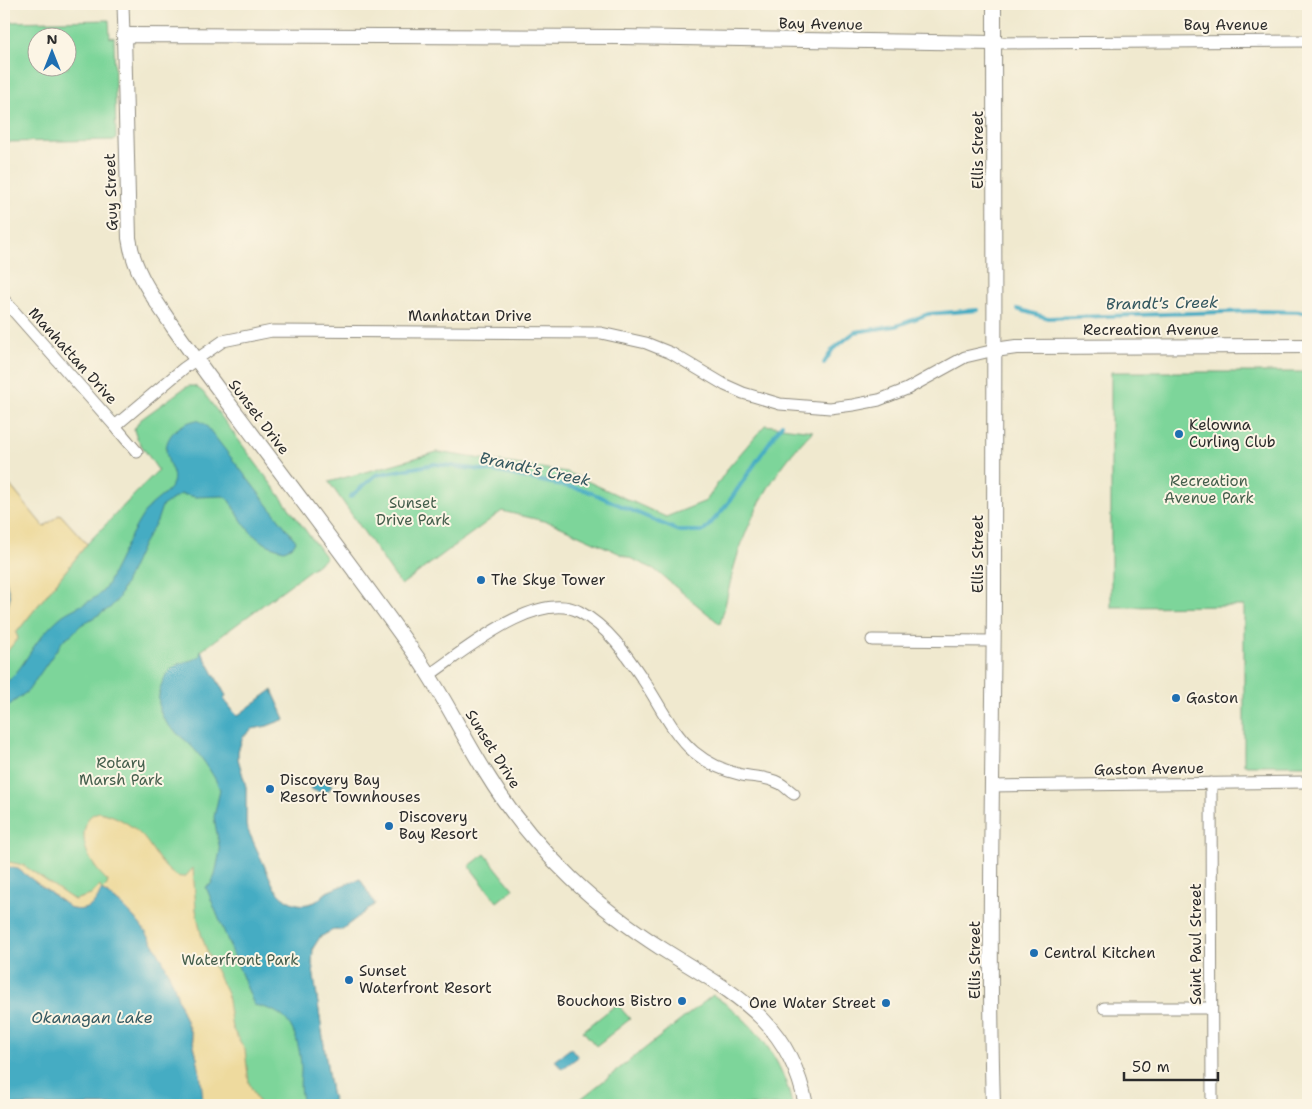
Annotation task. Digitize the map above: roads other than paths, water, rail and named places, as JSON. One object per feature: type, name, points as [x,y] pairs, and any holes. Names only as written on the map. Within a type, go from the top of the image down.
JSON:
[{"type":"street","name":"Guy Street","points":[[123,4],[130,249],[136,268],[147,289],[196,360]]},
{"type":"street","name":"Ellis Street","points":[[994,4],[994,641],[991,786],[991,960],[994,1105]]},
{"type":"street","name":"Bay Avenue","points":[[124,35],[612,37],[994,43],[1308,41]]},
{"type":"street","name":"Manhattan Drive","points":[[4,300],[115,426],[196,360],[223,341],[272,331],[601,333],[646,343],[671,353],[744,393],[780,404],[830,408],[853,406],[879,400],[906,389],[965,357],[995,350]]},
{"type":"street","name":"Recreation Avenue","points":[[995,350],[1016,347],[1308,346]]},
{"type":"street","name":"Sunset Drive","points":[[196,360],[332,541],[429,675],[487,776],[519,819],[571,878],[624,923],[733,992],[755,1011],[774,1031],[795,1066],[806,1105]]},
{"type":"street","points":[[115,426],[138,452]]},
{"type":"street","points":[[429,675],[502,625],[528,612],[562,607],[578,610],[607,631],[631,662],[672,727],[698,755],[722,769],[779,783],[794,794]]},
{"type":"street","points":[[872,640],[994,641]]},
{"type":"street","name":"Gaston Avenue","points":[[991,786],[1308,782]]},
{"type":"street","name":"Saint Paul Street","points":[[1211,783],[1212,1105]]},
{"type":"street","points":[[1104,1008],[1211,1008]]},
{"type":"water","points":[[197,420],[205,424],[296,541],[293,546],[284,550],[264,543],[257,538],[250,532],[228,499],[223,496],[196,497],[181,494],[162,506],[157,521],[143,544],[118,599],[110,608],[81,625],[64,639],[28,691],[4,709],[4,684],[20,668],[41,637],[63,615],[93,599],[105,588],[143,515],[173,484],[174,476],[166,449],[170,437],[184,424]]},
{"type":"water","points":[[4,572],[10,597],[4,625]]},
{"type":"water","points":[[201,651],[226,696],[223,698],[237,716],[272,690],[285,719],[252,729],[243,737],[238,751],[238,759],[246,787],[246,826],[274,887],[287,900],[303,905],[315,902],[327,892],[360,879],[375,904],[341,930],[333,930],[320,937],[313,948],[312,963],[331,1093],[335,1105],[304,1105],[300,1084],[300,1056],[290,1025],[279,1014],[270,1009],[254,1005],[206,887],[211,884],[215,875],[220,851],[214,817],[220,790],[212,774],[198,754],[165,721],[159,705],[160,688],[163,680],[176,666],[200,656]]},
{"type":"water","points":[[322,778],[329,781],[332,786],[328,791],[312,790],[310,784],[313,779]]},
{"type":"water","name":"Okanagan Lake","points":[[4,866],[18,869],[72,909],[77,910],[91,906],[101,890],[124,907],[142,927],[158,951],[172,980],[190,1032],[199,1068],[203,1105],[4,1105]]},
{"type":"water","points":[[571,1048],[578,1057],[562,1069],[555,1060]]},
{"type":"waterway","name":"Brandt's Creek","points":[[1017,309],[1048,318],[1253,311],[1308,312]]},
{"type":"waterway","name":"Brandt's Creek","points":[[824,363],[833,349],[855,332],[896,326],[928,314],[978,310]]},
{"type":"waterway","name":"Brandt's Creek","points":[[350,497],[376,475],[435,464],[498,472],[585,490],[679,531],[704,531],[726,506],[782,424]]},
{"type":"place","name":"Kelowna Curling Club","points":[[1179,434]]},
{"type":"place","name":"The Skye Tower","points":[[481,580]]},
{"type":"place","name":"Gaston","points":[[1176,698]]},
{"type":"place","name":"Discovery Bay Resort Townhouses","points":[[270,789]]},
{"type":"place","name":"Discovery Bay Resort","points":[[389,826]]},
{"type":"place","name":"Central Kitchen","points":[[1034,953]]},
{"type":"place","name":"Sunset Waterfront Resort","points":[[349,980]]},
{"type":"place","name":"Bouchons Bistro","points":[[682,1001]]},
{"type":"place","name":"One Water Street","points":[[886,1003]]},
{"type":"park label","name":"Recreation Avenue Park","points":[[1209,490]]},
{"type":"park label","name":"Sunset Drive Park","points":[[413,512]]},
{"type":"park label","name":"Rotary Marsh Park","points":[[121,772]]},
{"type":"park label","name":"Waterfront Park","points":[[240,960]]}]
